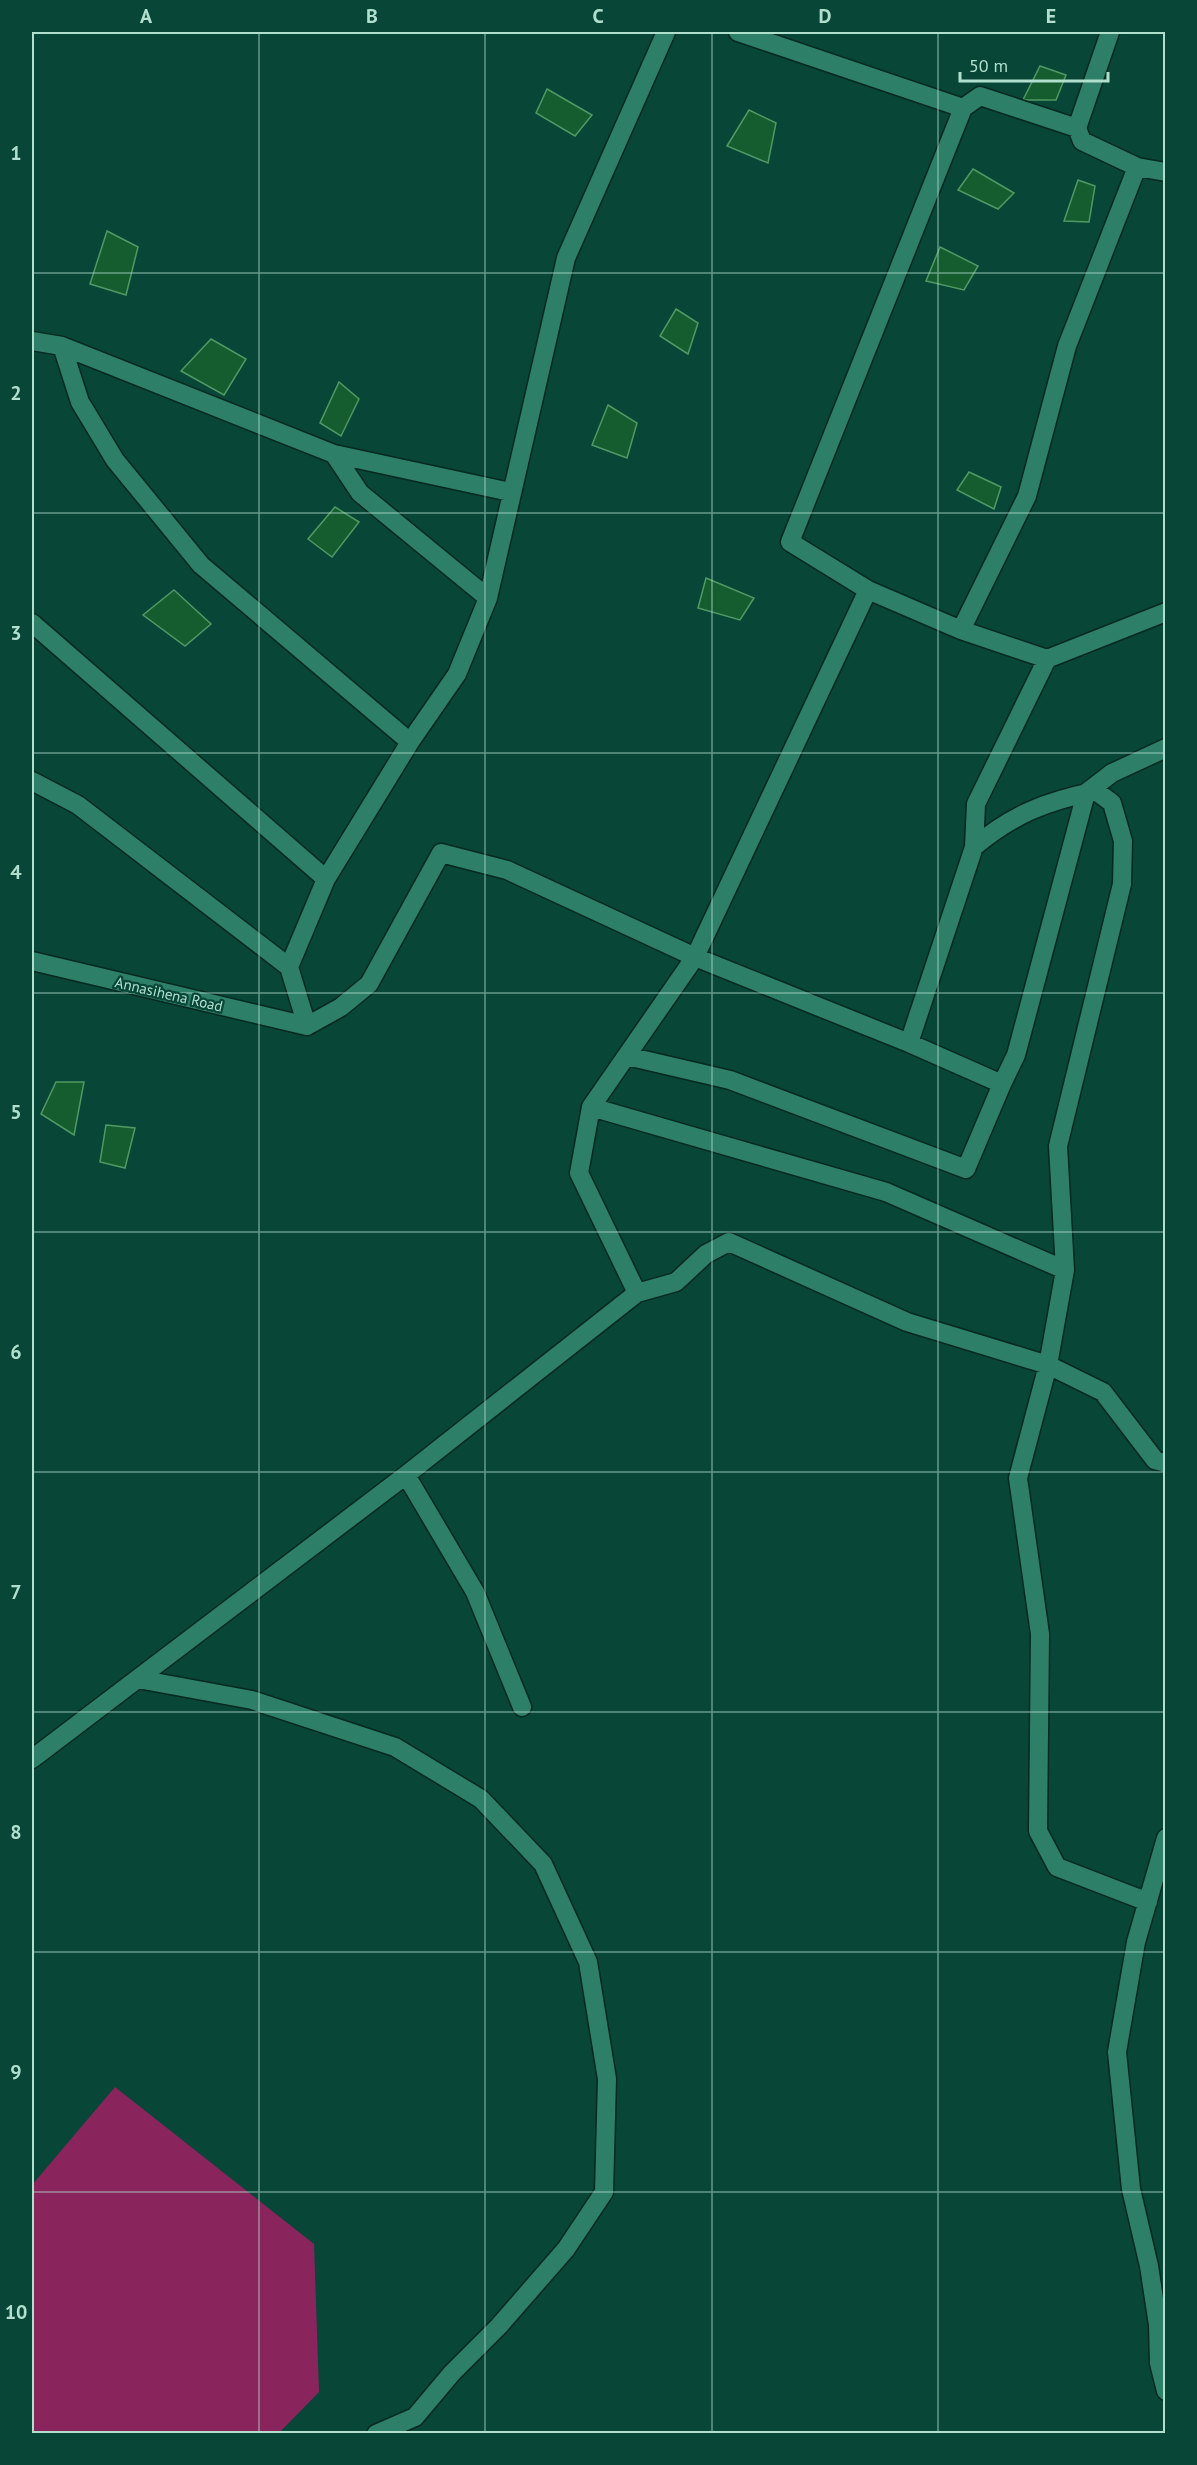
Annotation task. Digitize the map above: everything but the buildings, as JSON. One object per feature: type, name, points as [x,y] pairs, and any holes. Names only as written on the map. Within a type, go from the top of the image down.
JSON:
[{"type":"street","points":[[289,967],[326,879],[410,742],[458,674],[488,598],[510,492],[566,258],[666,32]]},
{"type":"street","points":[[738,32],[963,108]]},
{"type":"street","points":[[1110,32],[1077,128],[1082,141],[1137,167],[1166,172]]},
{"type":"street","points":[[1077,128],[980,96],[963,108],[789,542],[868,590],[961,630],[1047,659],[1166,612]]},
{"type":"street","points":[[961,630],[1027,496],[1067,346],[1137,167]]},
{"type":"street","points":[[32,341],[62,346],[334,454],[510,492]]},
{"type":"street","points":[[62,346],[80,402],[115,460],[201,565],[410,742]]},
{"type":"street","points":[[334,454],[360,493],[488,598]]},
{"type":"street","points":[[637,1293],[579,1173],[591,1107],[695,957],[868,590]]},
{"type":"street","points":[[32,623],[43,636],[326,879]]},
{"type":"street","points":[[909,1043],[974,848],[976,804],[1047,659]]},
{"type":"street","points":[[627,1056],[730,1080],[966,1169],[1016,1055],[1086,793],[1112,773],[1166,748]]},
{"type":"street","points":[[32,781],[78,805],[289,967],[307,1026],[341,1007],[369,984],[441,853],[507,870],[695,957],[909,1043],[1002,1084]]},
{"type":"street","points":[[974,848],[997,828],[1051,801],[1096,791],[1112,803],[1123,840],[1122,884],[1058,1146],[1065,1270],[1048,1365],[1018,1478],[1040,1634],[1038,1831],[1057,1867],[1148,1902]]},
{"type":"street","name":"Annasihena Road","points":[[32,961],[307,1026]]},
{"type":"street","points":[[591,1107],[886,1192],[1065,1270]]},
{"type":"street","points":[[32,1759],[406,1475],[637,1293],[675,1282],[706,1254],[729,1242],[907,1322],[1048,1365],[1103,1392],[1155,1460],[1166,1463]]},
{"type":"street","points":[[406,1475],[475,1592],[522,1707]]},
{"type":"street","points":[[138,1679],[252,1700],[395,1747],[481,1799],[543,1864],[588,1962],[607,2079],[604,2192],[566,2249],[499,2326],[452,2373],[415,2417],[376,2433]]},
{"type":"street","points":[[1166,1838],[1122,2010],[1116,2052],[1128,2167],[1149,2266],[1158,2325],[1159,2363],[1166,2391]]},
{"type":"shaded area","points":[[115,2087],[314,2244],[319,2392],[279,2433],[32,2433],[32,2185]]}]
